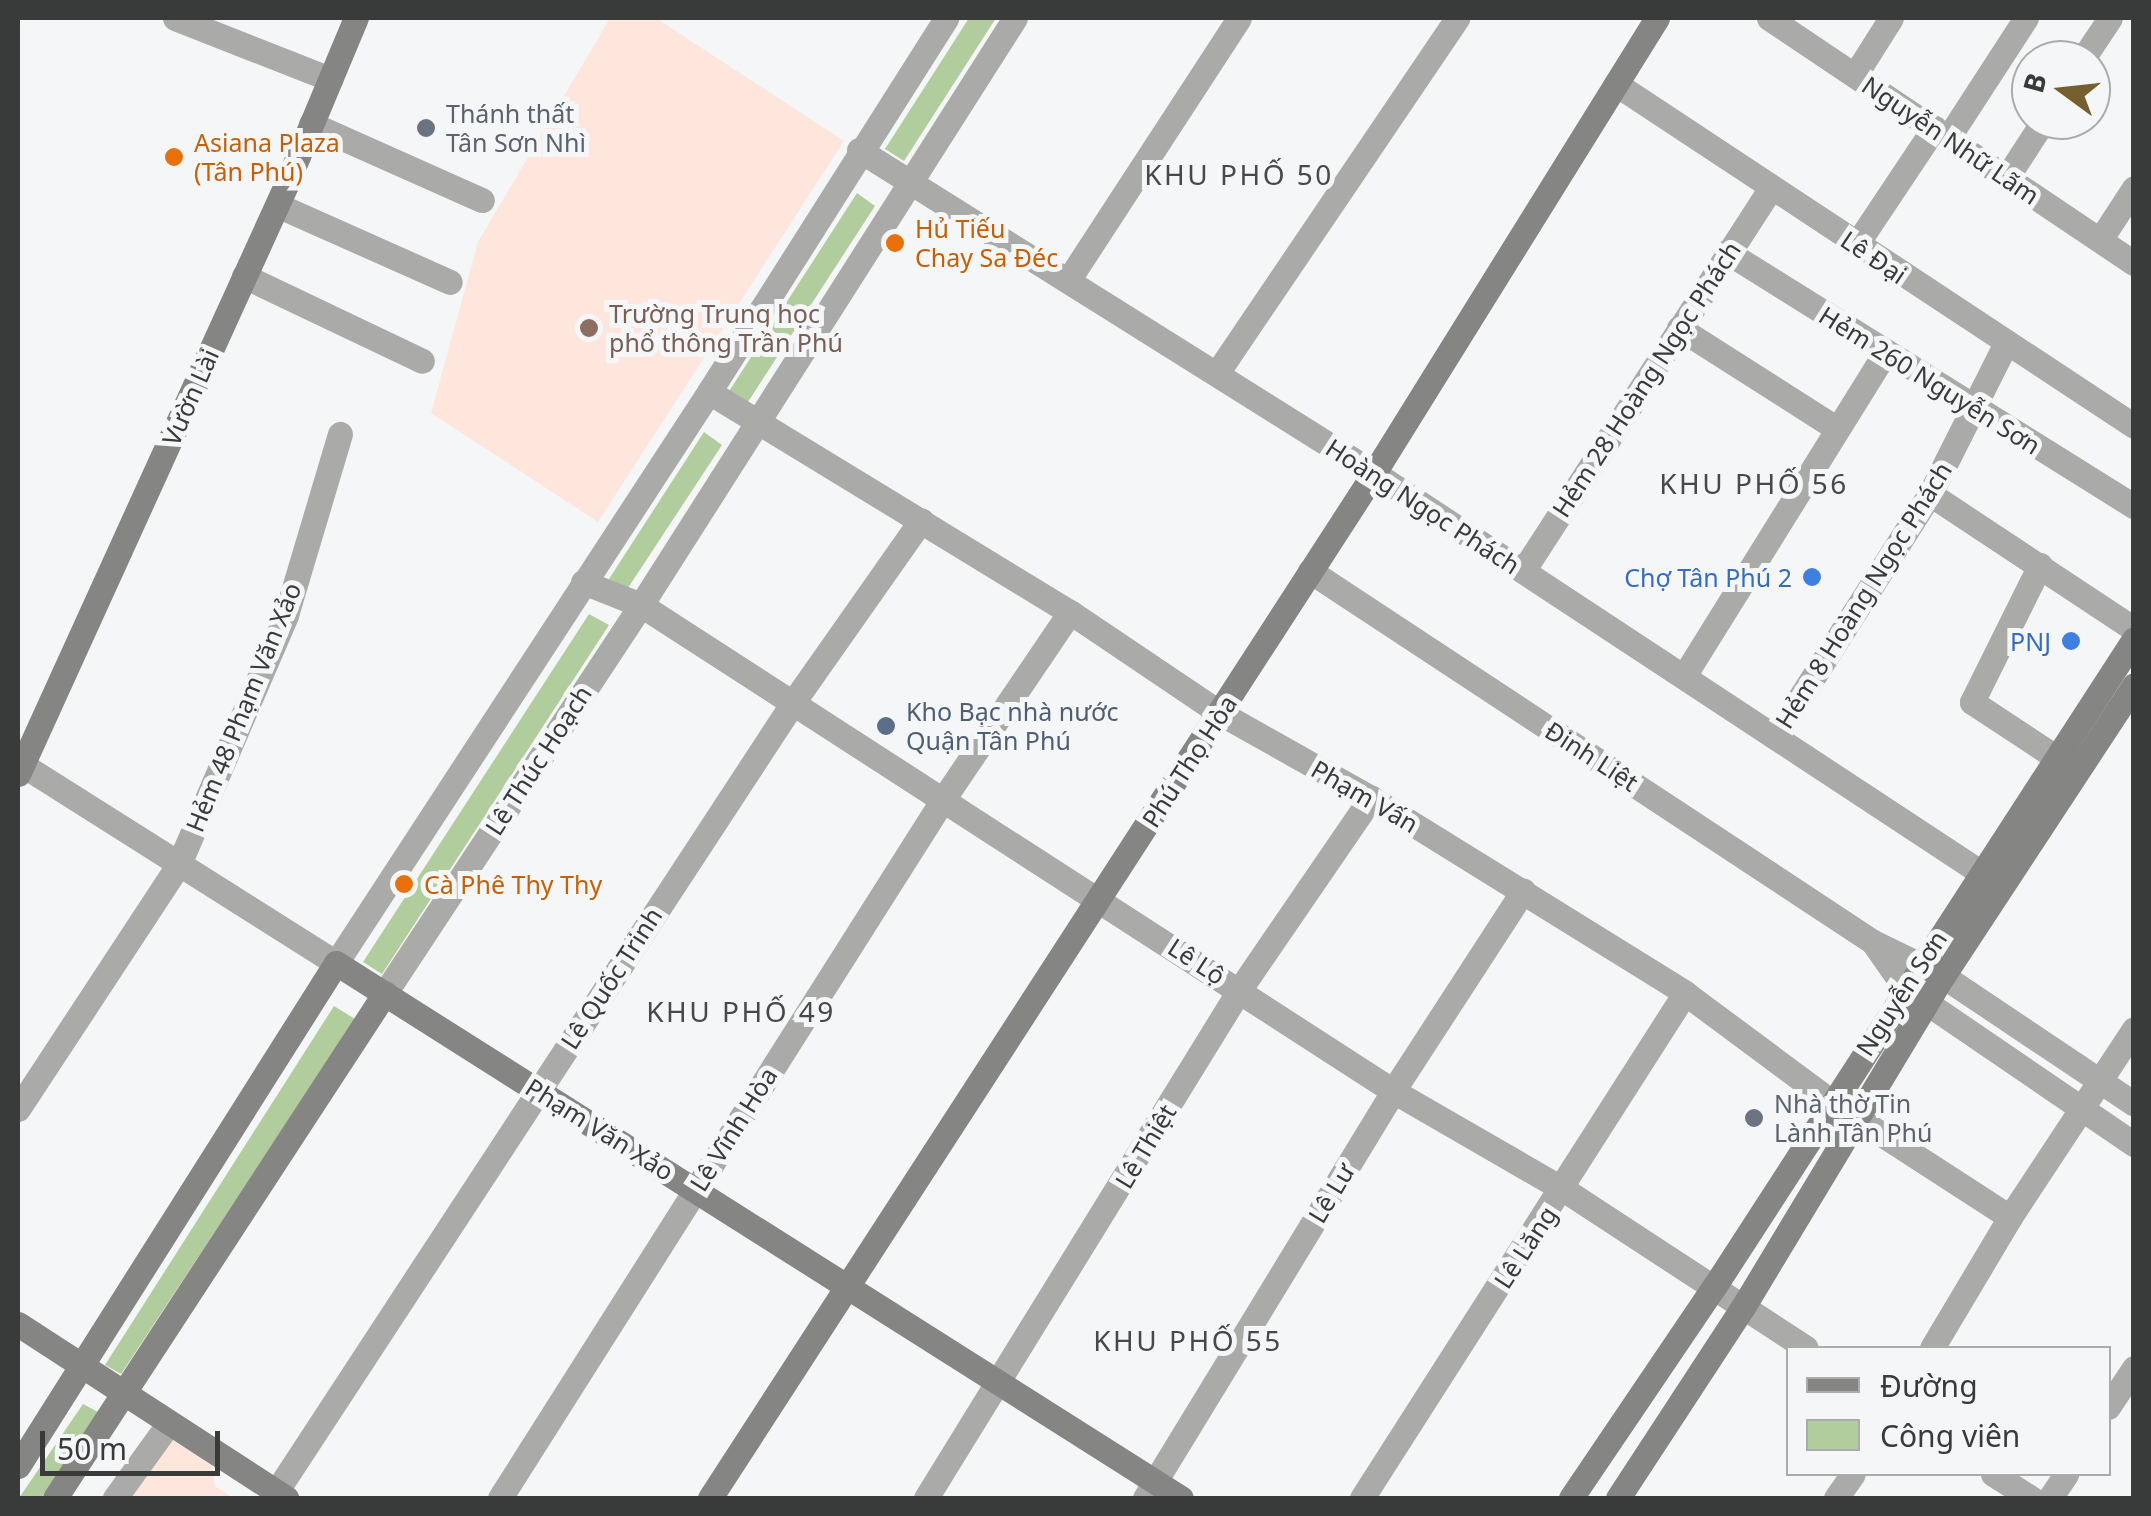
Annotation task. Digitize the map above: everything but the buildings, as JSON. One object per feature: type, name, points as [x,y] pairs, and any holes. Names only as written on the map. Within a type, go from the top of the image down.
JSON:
[{"type":"street","points":[[175,18],[330,79]]},
{"type":"street","name":"Vườn Lài","points":[[19,767],[277,205],[356,18]]},
{"type":"street","points":[[18,1466],[336,963],[709,392],[946,18]]},
{"type":"street","name":"Lê Thúc Hoạch","points":[[56,1498],[641,604],[1015,18]]},
{"type":"street","points":[[1069,279],[1239,18]]},
{"type":"street","points":[[1217,373],[1457,18]]},
{"type":"street","name":"Phú Thọ Hòa","points":[[710,1498],[845,1283],[1374,473],[1657,18]]},
{"type":"street","name":"Nguyễn Nhữ Lãm","points":[[1769,18],[1801,26],[1855,76],[2134,262]]},
{"type":"street","points":[[1855,76],[1891,18]]},
{"type":"street","points":[[1856,245],[2026,18]]},
{"type":"street","points":[[2095,40],[2110,18]]},
{"type":"street","name":"Lê Đại","points":[[1616,84],[2005,345],[2134,426]]},
{"type":"street","points":[[311,124],[482,200]]},
{"type":"street","points":[[2006,177],[2031,140]]},
{"type":"street","name":"Hoàng Ngọc Phách","points":[[859,150],[911,178],[1374,473],[1980,872]]},
{"type":"street","name":"Hẻm 28 Hoàng Ngọc Phách","points":[[1523,571],[1771,188]]},
{"type":"street","points":[[2100,240],[2134,188]]},
{"type":"street","points":[[277,205],[450,282]]},
{"type":"street","name":"Hẻm 260 Nguyễn Sơn","points":[[1727,252],[2134,506]]},
{"type":"street","points":[[244,276],[422,361]]},
{"type":"street","points":[[1679,328],[1836,428]]},
{"type":"street","name":"Hẻm 8 Hoàng Ngọc Phách","points":[[1775,737],[1930,494],[2005,345]]},
{"type":"street","points":[[1684,676],[1886,352]]},
{"type":"street","name":"Phạm Vấn","points":[[709,392],[1070,612],[1220,713],[1371,798],[1685,993],[1832,1102],[2010,1217]]},
{"type":"street","name":"Hẻm 48 Phạm Văn Xảo","points":[[18,1108],[179,864],[286,614],[340,434]]},
{"type":"street","points":[[1930,494],[2134,629]]},
{"type":"street","name":"Lê Quốc Trinh","points":[[281,1495],[538,1090],[794,701],[921,520]]},
{"type":"street","points":[[2040,566],[1972,702],[2054,756]]},
{"type":"street","name":"Đinh Liệt","points":[[1310,571],[1873,942],[1932,969],[2134,1104]]},
{"type":"street","name":"Lê Lộ","points":[[583,582],[641,604],[1393,1091],[1563,1189],[1803,1346]]},
{"type":"street","name":"Lê Vĩnh Hòa","points":[[500,1498],[942,801],[1070,612]]},
{"type":"street","name":"Nguyễn Sơn","points":[[1571,1498],[1714,1288],[1905,988],[1932,969],[2122,697],[2134,639]]},
{"type":"street","name":"Nguyễn Sơn","points":[[1618,1498],[1743,1307],[1928,1002],[1932,969],[1980,872],[2054,756],[2122,697]]},
{"type":"street","name":"Phạm Văn Xảo","points":[[19,767],[1002,1381],[1150,1490],[1181,1498]]},
{"type":"street","name":"Lê Thiệt","points":[[926,1498],[1002,1381],[1240,989],[1371,798]]},
{"type":"street","name":"Lê Lư","points":[[1150,1490],[1393,1091],[1523,891]]},
{"type":"street","name":"Đinh Liệt","points":[[1873,942],[1905,988],[2134,1144]]},
{"type":"street","name":"Lê Lăng","points":[[1362,1498],[1685,993]]},
{"type":"street","points":[[1933,1346],[2010,1217],[2134,1029]]},
{"type":"street","points":[[18,1324],[281,1495]]},
{"type":"street","points":[[2111,1402],[2134,1368]]},
{"type":"street","points":[[115,1498],[169,1423]]},
{"type":"street","points":[[1836,1498],[1852,1476]]},
{"type":"street","points":[[1997,1476],[2031,1498]]},
{"type":"street","points":[[2050,1498],[2065,1476]]},
{"type":"shaded area","name":"Trường Trung học phổ thông Trần Phú","points":[[610,18],[656,18],[844,141],[598,522],[431,413],[478,242]]},
{"type":"shaded area","points":[[151,1428],[212,1463],[215,1486],[233,1498],[100,1498]]},
{"type":"green space","points":[[969,18],[996,18],[904,161],[885,149]]},
{"type":"green space","points":[[857,193],[875,206],[744,408],[726,396]]},
{"type":"green space","points":[[704,432],[722,445],[626,591],[609,579]]},
{"type":"green space","points":[[589,614],[609,625],[382,974],[363,962]]},
{"type":"green space","points":[[334,1006],[355,1019],[121,1374],[105,1365]]},
{"type":"green space","points":[[83,1404],[100,1413],[41,1498],[19,1498]]},
{"type":"place","name":"Thánh thất Tân Sơn Nhì","points":[[426,128]]},
{"type":"place","name":"Asiana Plaza (Tân Phú)","points":[[174,157]]},
{"type":"place","name":"Hủ Tiếu Chay Sa Đéc","points":[[895,243]]},
{"type":"place","name":"Trường Trung học phổ thông Trần Phú","points":[[589,328]]},
{"type":"place","name":"Chợ Tân Phú 2","points":[[1812,577]]},
{"type":"place","name":"PNJ","points":[[2071,641]]},
{"type":"place","name":"Kho Bạc nhà nước Quận Tân Phú","points":[[886,726]]},
{"type":"place","name":"Cà Phê Thy Thy","points":[[404,884]]},
{"type":"place","name":"Nhà thờ Tin Lành Tân Phú","points":[[1754,1118]]},
{"type":"district","name":"KHU PHỐ 50","points":[[1239,174]]},
{"type":"district","name":"KHU PHỐ 56","points":[[1754,483]]},
{"type":"district","name":"KHU PHỐ 49","points":[[741,1011]]},
{"type":"district","name":"KHU PHỐ 55","points":[[1188,1340]]}]
